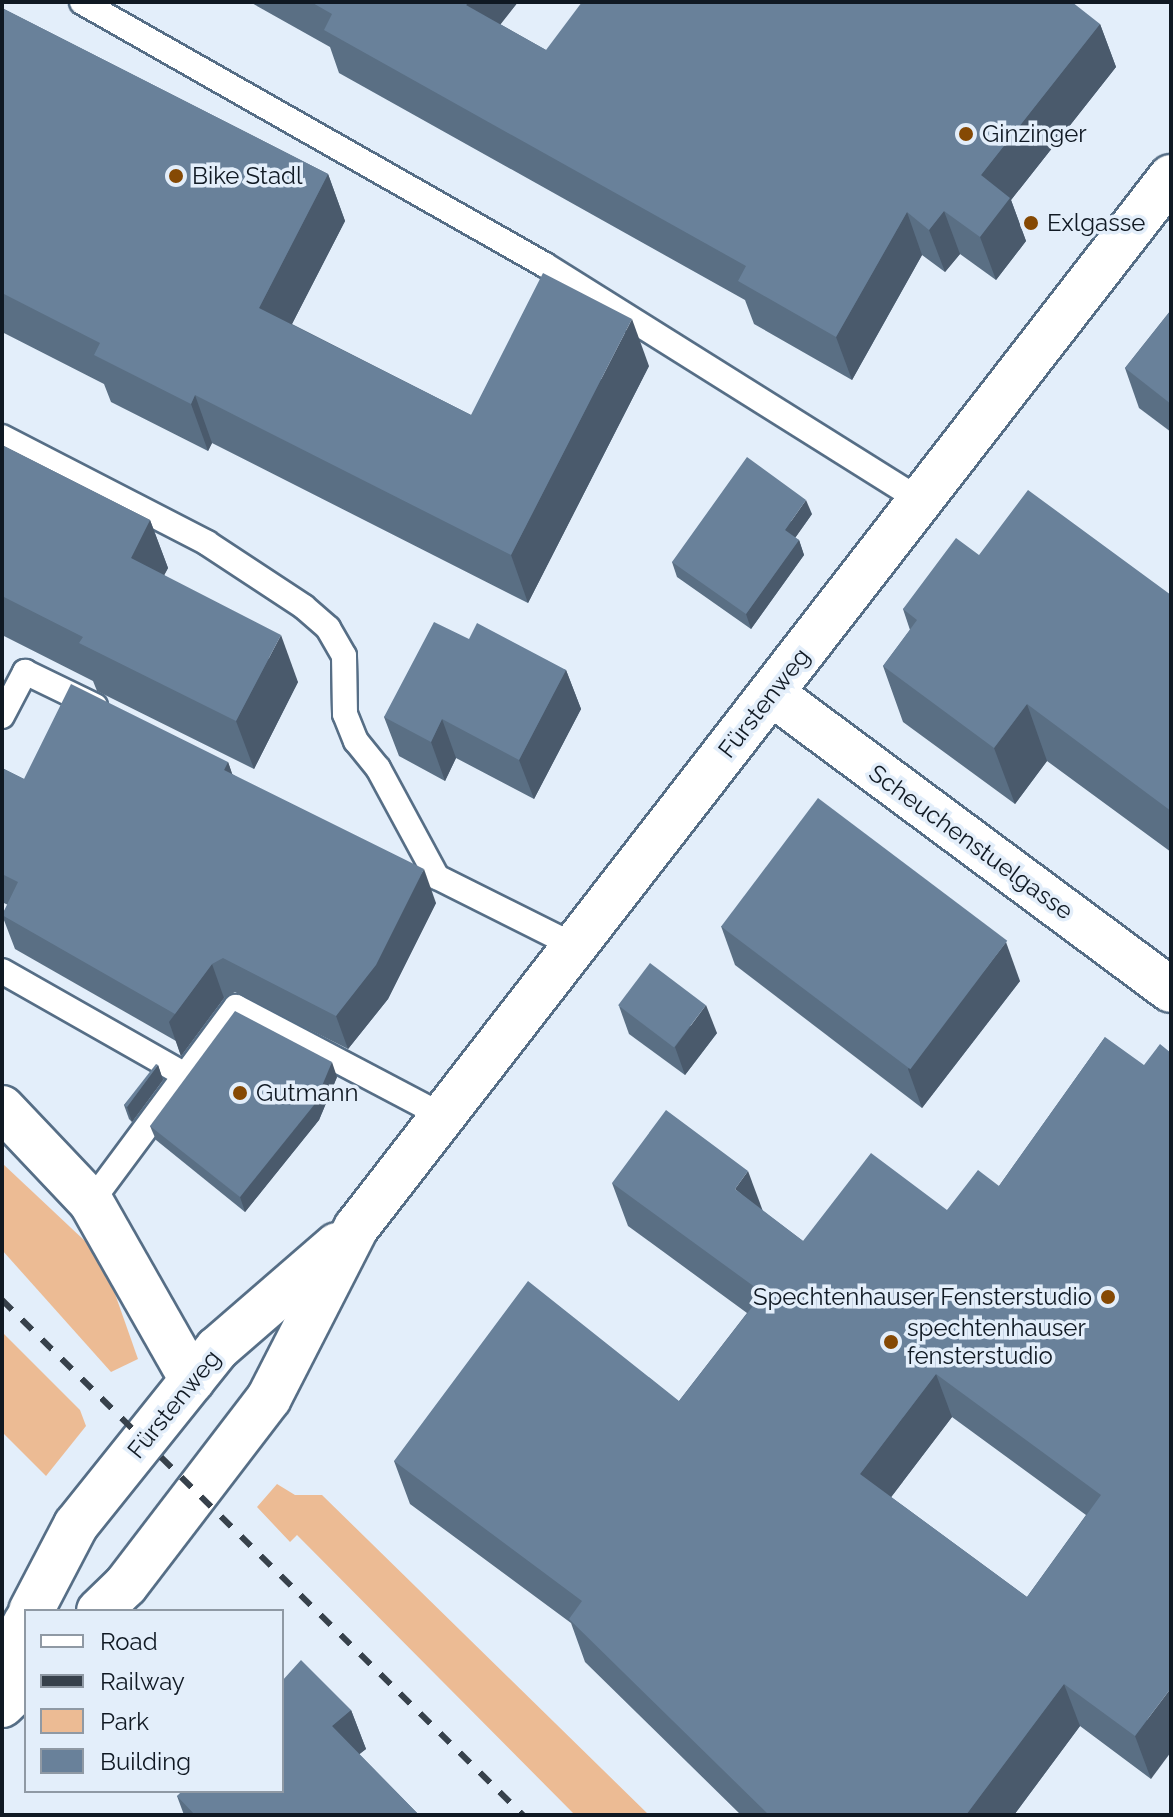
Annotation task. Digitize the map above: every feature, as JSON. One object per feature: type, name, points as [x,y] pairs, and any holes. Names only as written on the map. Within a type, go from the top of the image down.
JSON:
[{"type":"street","name":"Fürstenweg","points":[[101,1609],[126,1585],[269,1398],[356,1228],[1171,177]]},
{"type":"street","name":"Scheuchenstuelgasse","points":[[771,693],[1171,990]]},
{"type":"street","points":[[2,1108],[91,1202],[192,1380]]},
{"type":"street","name":"Fürstenweg","points":[[32,1609],[76,1525],[217,1349],[356,1228]]},
{"type":"street","points":[[2,1668],[24,1626]]},
{"type":"street","points":[[2,1705],[24,1684]]},
{"type":"lane","points":[[82,2],[545,265],[920,500]]},
{"type":"lane","points":[[2,437],[207,543],[304,607],[328,628],[344,656],[345,714],[356,741],[378,768],[437,877]]},
{"type":"lane","points":[[2,716],[25,672],[111,714]]},
{"type":"lane","points":[[395,856],[575,946]]},
{"type":"lane","points":[[2,971],[185,1075]]},
{"type":"lane","points":[[91,1202],[236,1007],[443,1116]]},
{"type":"green space","points":[[2,1163],[102,1257],[138,1359],[111,1372],[2,1250]]},
{"type":"green space","points":[[2,1332],[80,1410],[86,1426],[46,1476],[2,1432]]},
{"type":"green space","points":[[277,1484],[295,1495],[322,1495],[649,1815],[575,1815],[297,1535],[290,1542],[257,1507]]},
{"type":"building","points":[[311,2],[469,2],[466,5],[546,50],[582,2],[1072,2],[1100,24],[981,175],[1010,198],[980,237],[944,211],[929,230],[907,212],[836,337],[738,281],[746,266],[324,30],[332,14]]},
{"type":"building","points":[[2,8],[328,174],[259,308],[471,415],[543,273],[632,319],[511,555],[195,395],[191,404],[94,355],[100,343],[2,293]]},
{"type":"building","points":[[1171,310],[1171,404],[1125,368]]},
{"type":"building","points":[[2,445],[150,520],[131,558],[281,635],[236,721],[79,643],[83,637],[2,596]]},
{"type":"building","points":[[747,457],[806,500],[785,530],[799,540],[746,614],[672,562]]},
{"type":"building","points":[[1028,490],[1171,595],[1171,811],[1027,704],[994,748],[883,666],[917,620],[903,609],[956,538],[979,555]]},
{"type":"building","points":[[434,622],[469,639],[477,623],[566,670],[519,760],[442,719],[431,742],[384,717]]},
{"type":"building","points":[[71,684],[228,762],[224,770],[424,869],[376,965],[336,1016],[223,958],[212,964],[175,1014],[2,915],[18,882],[2,874],[2,768],[24,779]]},
{"type":"building","points":[[818,798],[1007,941],[910,1069],[721,927]]},
{"type":"building","points":[[650,963],[706,1005],[674,1047],[618,1005]]},
{"type":"building","name":"Gutmann","points":[[235,1011],[332,1062],[314,1105],[240,1197],[150,1126]]},
{"type":"building","points":[[1105,1037],[1144,1065],[1160,1044],[1171,1053],[1171,1688],[1135,1736],[1064,1684],[966,1815],[769,1815],[569,1619],[582,1601],[394,1461],[528,1281],[679,1401],[763,1293],[612,1183],[666,1110],[748,1171],[735,1189],[803,1241],[871,1153],[947,1210],[978,1170],[999,1186]],"holes":[[[936,1374],[1101,1495],[1027,1597],[860,1474]]]},
{"type":"building","points":[[156,1064],[127,1107],[124,1105]]},
{"type":"building","points":[[301,1660],[351,1710],[332,1726],[419,1815],[195,1815],[177,1796],[180,1793],[284,1793],[284,1679]]},
{"type":"railway","points":[[2,1300],[523,1815]]},
{"type":"place","name":"Ginzinger","points":[[966,134]]},
{"type":"place","name":"Bike Stadl","points":[[176,176]]},
{"type":"place","name":"Exlgasse","points":[[1031,223]]},
{"type":"place","name":"Gutmann","points":[[240,1093]]},
{"type":"place","name":"Spechtenhauser Fensterstudio","points":[[1108,1297]]},
{"type":"place","name":"spechtenhauser fensterstudio","points":[[891,1342]]}]
